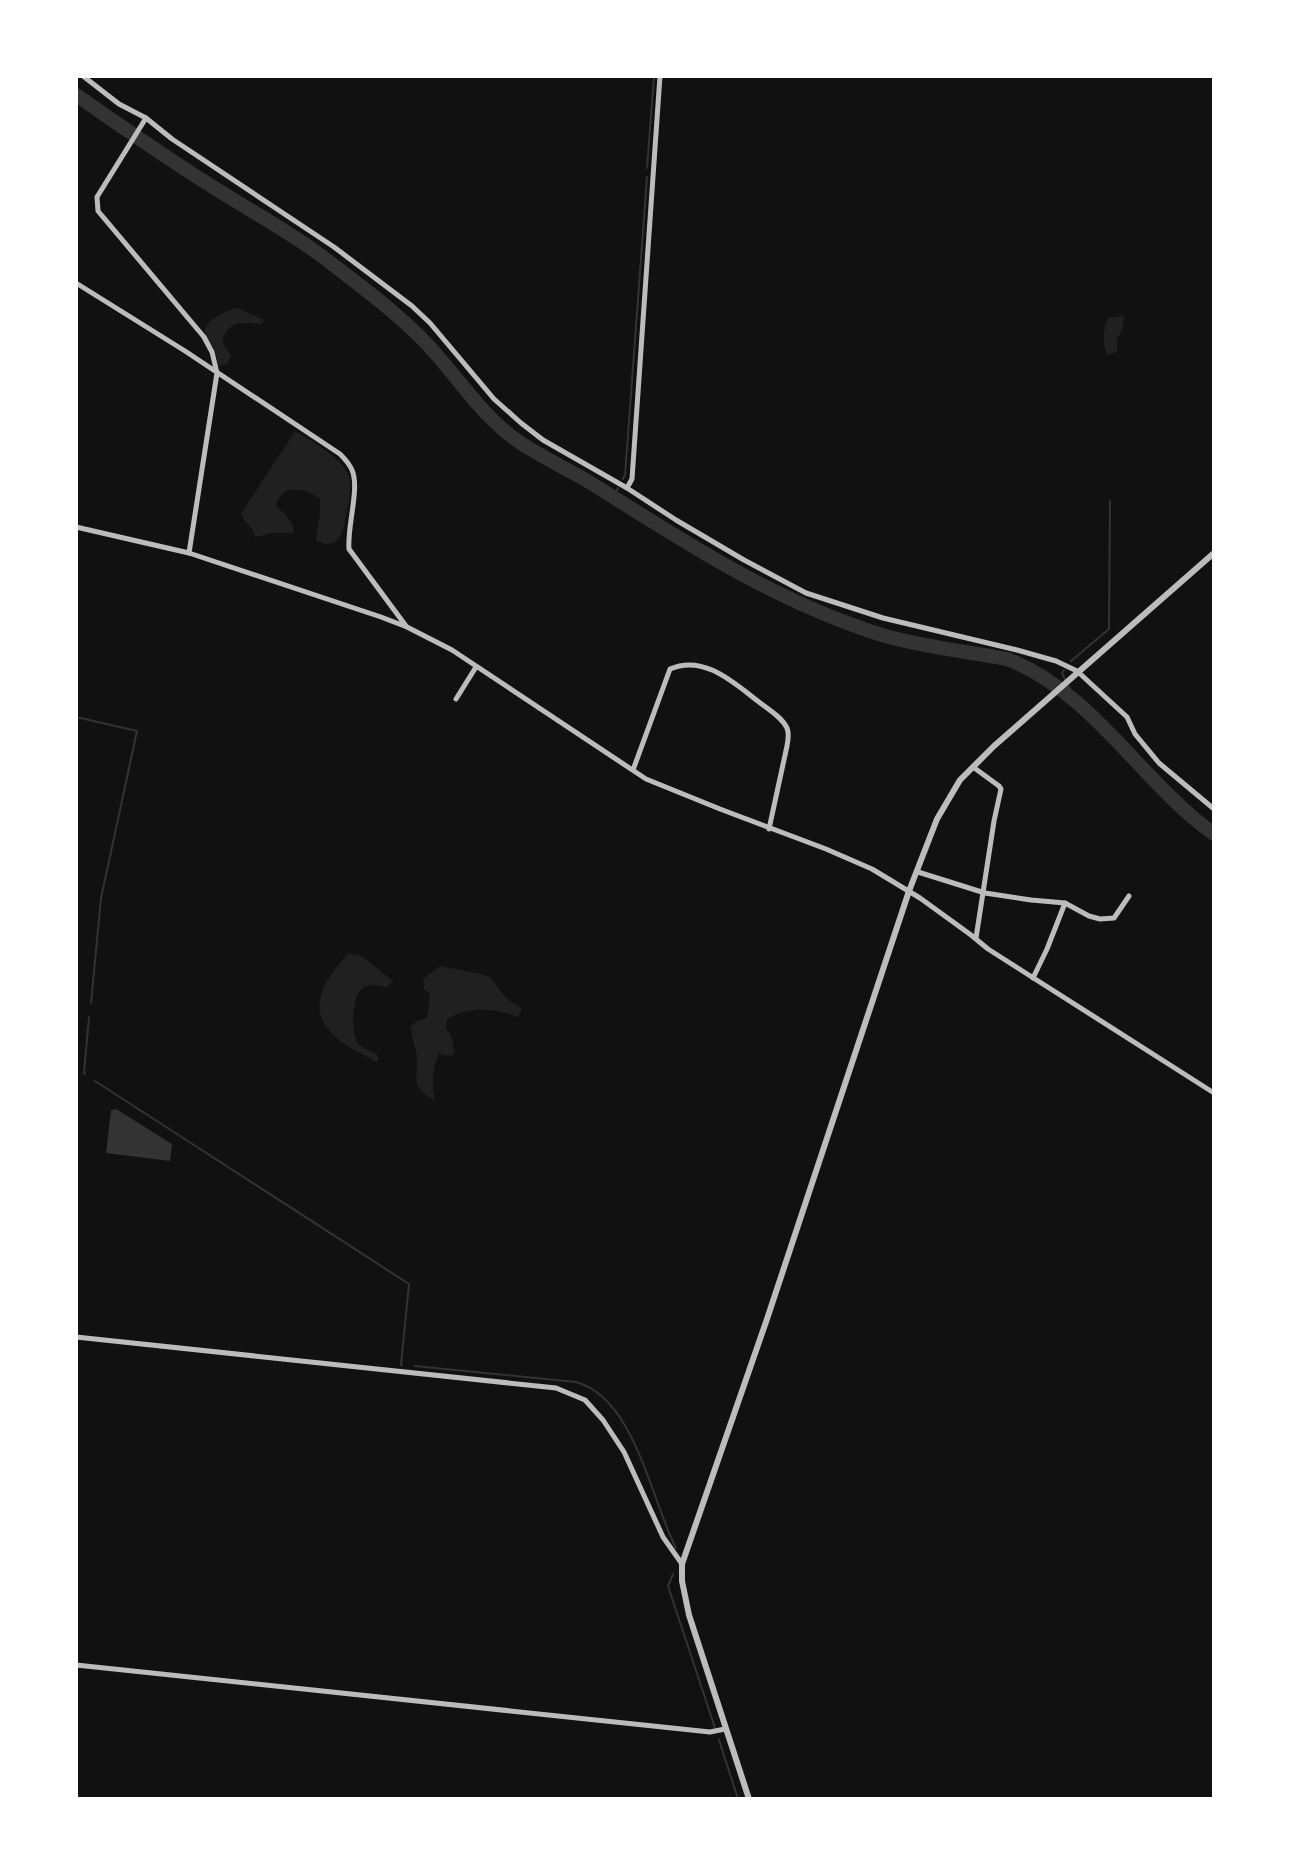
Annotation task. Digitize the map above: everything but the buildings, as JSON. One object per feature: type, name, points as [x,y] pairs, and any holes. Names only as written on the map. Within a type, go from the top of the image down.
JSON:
[{"type":"street","points":[[83,76],[119,104],[334,247],[412,306],[494,399],[543,440],[730,552],[806,593],[883,618],[1056,661],[1127,717],[1135,734],[1159,763],[1214,809]]},
{"type":"street","points":[[627,488],[632,479],[660,76]]},
{"type":"street","points":[[145,120],[96,203],[98,211],[204,337],[212,352],[217,373],[189,553]]},
{"type":"street","points":[[76,283],[340,454],[353,472],[355,486],[348,533],[349,549],[407,627]]},
{"type":"street","points":[[76,527],[189,553],[407,627],[452,650],[646,779],[872,869],[909,891],[988,949],[1214,1093]]},
{"type":"street","points":[[749,1799],[684,1599],[682,1564],[909,891],[937,819],[972,767],[1214,553]]},
{"type":"street","points":[[633,770],[670,669],[690,664],[720,673],[787,727],[787,746],[769,829]]},
{"type":"street","points":[[456,699],[476,667]]},
{"type":"street","points":[[972,767],[1001,789],[976,938]]},
{"type":"street","points":[[918,872],[982,892],[1065,903],[1100,919],[1114,918],[1129,896]]},
{"type":"street","points":[[1033,978],[1065,903]]},
{"type":"street","points":[[76,1337],[556,1388],[585,1400],[603,1420],[624,1452],[663,1537],[682,1564]]},
{"type":"street","points":[[76,1665],[710,1732],[725,1729]]},
{"type":"shaded area","points":[[238,308],[264,320],[261,324],[237,324],[228,330],[222,342],[231,356],[226,364],[218,366],[205,330],[216,317]]},
{"type":"shaded area","points":[[1124,316],[1117,352],[1107,355],[1104,336],[1108,318]]},
{"type":"shaded area","points":[[295,431],[333,456],[349,476],[350,496],[344,527],[334,543],[325,544],[316,540],[320,499],[308,492],[290,490],[276,504],[290,521],[294,533],[255,537],[241,514]]},
{"type":"shaded area","points":[[348,953],[362,956],[393,981],[387,987],[371,985],[364,988],[354,1005],[356,1040],[376,1053],[379,1059],[376,1062],[335,1037],[327,1029],[319,1008],[323,989]]},
{"type":"shaded area","points":[[440,966],[490,977],[506,998],[522,1009],[518,1017],[482,1010],[464,1012],[447,1019],[446,1029],[451,1035],[455,1054],[439,1054],[433,1076],[434,1100],[417,1084],[411,1026],[427,1018],[430,994],[424,989],[423,979]]},
{"type":"shaded area","points":[[116,1109],[172,1144],[170,1161],[106,1153],[111,1110]]},
{"type":"waterway","points":[[647,168],[654,76]]},
{"type":"waterway","points":[[76,95],[184,169],[298,240],[363,288],[425,342],[495,422],[528,448],[736,571],[807,607],[882,635],[1007,659],[1038,674],[1091,715],[1163,789],[1214,834]]},
{"type":"waterway","points":[[623,479],[647,177]]},
{"type":"waterway","points":[[614,497],[618,488]]},
{"type":"waterway","points":[[1071,661],[1109,629],[1110,501]]},
{"type":"waterway","points":[[1064,670],[1065,679]]},
{"type":"waterway","points":[[1068,685],[1075,701]]},
{"type":"waterway","points":[[76,717],[137,731],[101,898],[91,1003]]},
{"type":"waterway","points":[[85,1074],[89,1017]]},
{"type":"waterway","points":[[95,1081],[409,1284],[402,1365]]},
{"type":"waterway","points":[[415,1366],[576,1382],[596,1392],[613,1408],[627,1429],[676,1548]]},
{"type":"waterway","points":[[673,1574],[668,1586],[715,1728]]},
{"type":"waterway","points":[[719,1740],[738,1799]]}]
